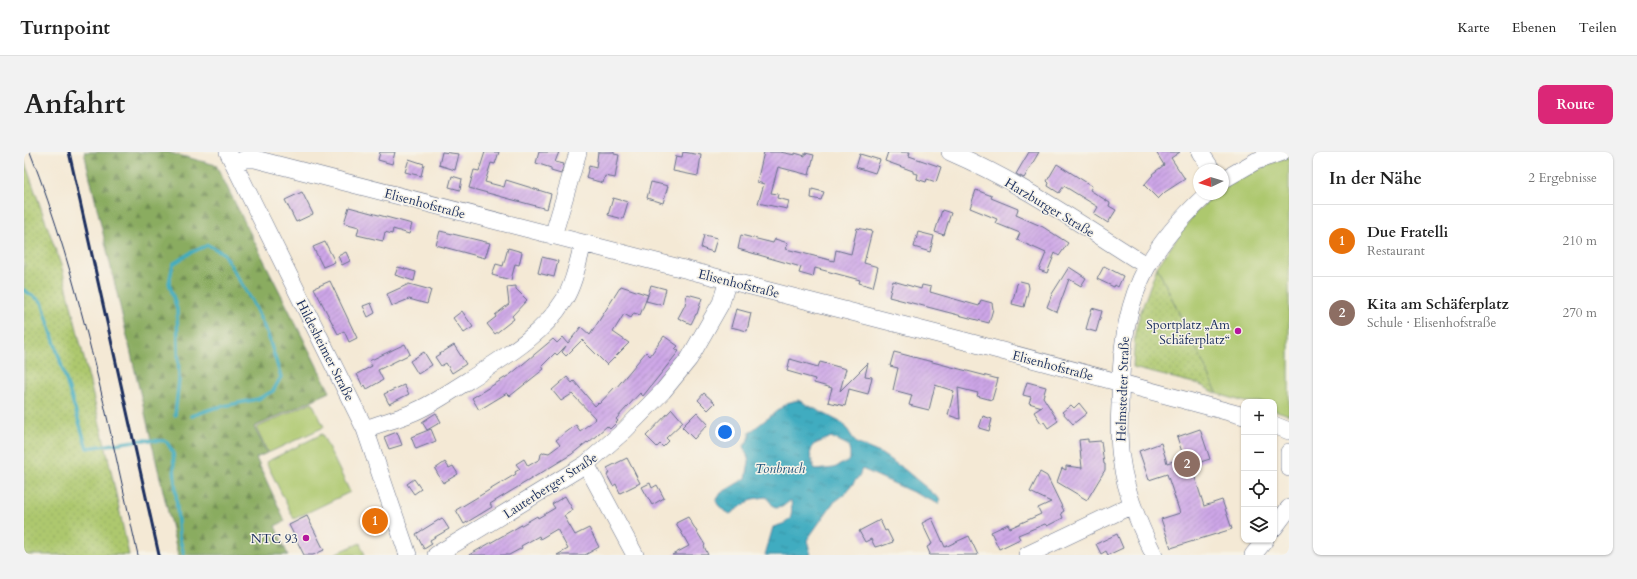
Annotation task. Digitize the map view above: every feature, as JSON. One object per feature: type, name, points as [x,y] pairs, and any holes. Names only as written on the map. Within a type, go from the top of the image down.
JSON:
[{"type":"street","points":[[553,236],[578,152]]},
{"type":"street","name":"Harzburger Straße","points":[[950,152],[1002,177],[1034,195],[1148,266]]},
{"type":"street","points":[[1200,152],[1208,164]]},
{"type":"street","points":[[1229,177],[1256,161],[1282,152]]},
{"type":"street","name":"Elisenhofstraße","points":[[231,158],[255,159],[728,280],[1120,382],[1241,415]]},
{"type":"street","name":"Hildesheimer Straße","points":[[231,158],[365,429],[408,555]]},
{"type":"street","name":"Helmstedter Straße","points":[[1154,555],[1132,505],[1121,458],[1119,434],[1120,382],[1124,334],[1128,312],[1141,279],[1148,266],[1174,228],[1201,200]]},
{"type":"street","points":[[365,429],[420,408],[450,392],[498,362],[545,325],[564,300],[571,286],[583,243]]},
{"type":"street","name":"Lauterberger Straße","points":[[436,555],[586,464],[625,430],[663,391],[689,359],[721,303],[728,280]]},
{"type":"street","points":[[1277,426],[1289,431]]},
{"type":"street","points":[[1289,452],[1289,468]]},
{"type":"street","points":[[586,464],[635,555]]},
{"type":"street","points":[[1027,555],[1132,505]]},
{"type":"street","points":[[1277,524],[1289,508]]},
{"type":"street","points":[[1253,555],[1263,543]]},
{"type":"green space","points":[[84,152],[167,152],[216,165],[330,392],[254,427],[267,453],[256,458],[285,521],[275,526],[288,555],[178,555]]},
{"type":"green space","name":"Sportplatz „Am Schäferplatz“","points":[[1289,156],[1289,415],[1277,411],[1277,399],[1241,399],[1241,401],[1218,394],[1157,267],[1193,215],[1209,200],[1229,200],[1229,183]]},
{"type":"green space","points":[[24,160],[62,268],[108,457],[129,555],[24,555]]},
{"type":"green space","points":[[1157,267],[1218,394],[1198,384],[1133,368],[1135,333],[1140,314]]},
{"type":"green space","points":[[312,402],[324,427],[268,453],[256,428]]},
{"type":"green space","points":[[322,434],[350,492],[294,519],[266,462]]},
{"type":"green space","points":[[360,543],[365,555],[332,555]]},
{"type":"water","name":"Tonbruch","points":[[798,400],[844,424],[856,443],[880,453],[904,469],[940,499],[939,504],[862,469],[859,476],[845,494],[833,503],[807,540],[811,555],[765,555],[773,527],[787,522],[790,519],[792,512],[791,500],[782,507],[775,508],[766,497],[752,499],[730,514],[720,508],[716,501],[721,493],[746,478],[749,462],[744,446],[750,437],[750,432],[787,403]],"holes":[[[831,437],[848,445],[850,460],[834,468],[815,470],[810,454],[813,445]]]},
{"type":"building","points":[[380,152],[395,152],[392,164],[378,160]]},
{"type":"building","points":[[442,152],[459,154],[455,170],[439,165]]},
{"type":"building","points":[[485,152],[499,152],[495,164],[491,163],[485,182],[504,187],[506,180],[551,194],[547,209],[469,188],[474,170],[479,171]]},
{"type":"building","points":[[539,152],[559,152],[555,162],[564,164],[561,174],[551,171],[551,168],[536,163]]},
{"type":"building","points":[[598,152],[614,152],[614,154],[619,155],[615,178],[605,176],[603,183],[586,178],[589,166],[596,168]]},
{"type":"building","points":[[683,152],[701,155],[698,176],[673,171],[676,156],[682,157]]},
{"type":"building","points":[[764,152],[780,152],[795,155],[795,153],[805,156],[805,153],[814,155],[809,175],[778,167],[771,193],[778,194],[777,198],[789,201],[787,209],[758,203],[764,184],[757,182]]},
{"type":"building","points":[[888,152],[910,152],[909,156],[941,167],[936,182],[927,179],[926,182],[917,179],[918,174],[913,173],[913,171],[885,161]]},
{"type":"building","points":[[1029,152],[1039,152],[1024,178],[1016,174]]},
{"type":"building","points":[[1156,152],[1180,152],[1171,158],[1185,179],[1165,192],[1158,199],[1144,185],[1153,175],[1152,174],[1164,165]]},
{"type":"building","points":[[860,154],[880,160],[875,173],[856,167]]},
{"type":"building","points":[[409,159],[424,164],[421,176],[405,172]]},
{"type":"building","points":[[1057,164],[1092,186],[1090,190],[1110,203],[1109,206],[1116,210],[1108,223],[1094,214],[1098,207],[1064,186],[1059,193],[1048,186],[1049,183],[1047,181]]},
{"type":"building","points":[[452,176],[462,179],[460,190],[449,187]]},
{"type":"building","points":[[651,182],[668,186],[663,203],[647,198]]},
{"type":"building","points":[[812,189],[824,192],[821,200],[811,198]]},
{"type":"building","points":[[976,190],[1018,209],[1016,215],[1043,227],[1068,243],[1059,256],[1055,253],[1047,273],[1039,270],[1046,253],[1017,240],[1020,233],[995,223],[997,219],[970,208]]},
{"type":"building","points":[[302,192],[313,214],[296,222],[285,200]]},
{"type":"building","points":[[613,198],[628,202],[623,219],[608,215]]},
{"type":"building","points":[[349,207],[412,224],[409,234],[393,229],[392,234],[385,232],[383,241],[357,235],[359,227],[344,223]]},
{"type":"building","points":[[942,210],[951,213],[944,235],[935,232]]},
{"type":"building","points":[[857,228],[872,231],[864,263],[878,267],[873,287],[859,283],[860,280],[815,268],[813,277],[799,273],[801,267],[738,249],[741,235],[773,243],[775,239],[788,243],[786,249],[834,261],[836,250],[851,254]]},
{"type":"building","points":[[440,231],[490,243],[485,258],[436,245]]},
{"type":"building","points":[[918,232],[934,236],[930,252],[914,247]]},
{"type":"building","points":[[704,235],[717,238],[713,252],[701,248]]},
{"type":"building","points":[[325,242],[335,262],[323,267],[313,247]]},
{"type":"building","points":[[508,248],[522,252],[519,265],[515,264],[511,280],[492,275],[496,264],[503,266]]},
{"type":"building","points":[[346,252],[350,261],[342,265],[338,256]]},
{"type":"building","points":[[542,257],[558,261],[554,277],[538,273]]},
{"type":"building","points":[[1104,266],[1123,276],[1118,287],[1115,285],[1114,287],[1097,279]]},
{"type":"building","points":[[398,267],[416,272],[414,281],[395,275]]},
{"type":"building","points":[[1069,267],[1086,278],[1081,286],[1069,279],[1057,312],[1047,307],[1052,294]]},
{"type":"building","points":[[330,281],[357,338],[349,342],[344,331],[338,334],[314,288]]},
{"type":"building","points":[[893,281],[921,289],[922,285],[931,287],[930,292],[979,306],[981,300],[992,303],[993,309],[989,323],[889,297]]},
{"type":"building","points":[[1020,281],[1028,283],[1029,288],[1024,307],[1012,304],[1017,284]]},
{"type":"building","points":[[409,284],[431,290],[427,304],[409,299],[392,306],[387,294]]},
{"type":"building","points":[[651,285],[666,289],[662,305],[646,301]]},
{"type":"building","points":[[516,286],[516,289],[527,300],[512,316],[514,319],[495,334],[487,324],[496,317],[495,315],[509,304],[507,287]]},
{"type":"building","points":[[621,286],[648,295],[640,315],[634,313],[631,318],[624,314],[613,332],[629,343],[607,365],[582,340],[566,356],[562,352],[566,346],[557,355],[555,353],[542,366],[544,369],[510,396],[507,393],[479,410],[472,398],[511,374],[553,339],[557,343],[563,337],[568,343],[581,327],[590,335]]},
{"type":"building","points":[[687,294],[702,298],[697,314],[691,324],[678,318],[685,305]]},
{"type":"building","points":[[371,303],[375,313],[368,317],[363,306]]},
{"type":"building","points":[[1092,308],[1102,311],[1096,332],[1086,329]]},
{"type":"building","points":[[736,309],[751,313],[747,331],[731,327]]},
{"type":"building","points":[[462,311],[473,327],[464,333],[453,318]]},
{"type":"building","points":[[664,336],[678,346],[675,349],[679,351],[643,396],[640,393],[616,419],[618,421],[610,429],[607,426],[588,443],[587,442],[572,454],[490,504],[492,507],[464,524],[456,510],[516,474],[515,472],[520,469],[516,464],[524,459],[528,466],[540,459],[541,454],[544,452],[549,453],[560,445],[556,440],[576,425],[580,431],[596,419],[572,394],[561,401],[552,390],[567,377],[572,383],[574,381],[595,406],[598,403],[599,404],[615,387],[616,388],[646,352],[650,356]]},
{"type":"building","points":[[405,344],[410,354],[378,370],[383,380],[367,389],[365,385],[363,387],[357,374],[372,366],[369,361]]},
{"type":"building","points":[[454,345],[466,364],[452,373],[446,363],[441,366],[435,357]]},
{"type":"building","points":[[424,352],[432,365],[418,374],[410,361]]},
{"type":"building","points":[[894,352],[998,379],[992,400],[977,396],[978,393],[958,388],[960,419],[948,415],[954,391],[935,385],[929,410],[909,405],[912,395],[893,390],[898,368],[890,366]]},
{"type":"building","points":[[790,359],[818,367],[820,362],[846,369],[840,391],[868,363],[865,376],[872,377],[868,394],[849,389],[845,406],[828,402],[832,388],[814,383],[815,379],[787,371]]},
{"type":"building","points":[[1027,382],[1046,387],[1043,397],[1058,421],[1048,428],[1044,422],[1041,423],[1034,412],[1042,407],[1029,403],[1031,397],[1023,395]]},
{"type":"building","points":[[404,385],[409,394],[389,404],[384,394]]},
{"type":"building","points":[[704,393],[715,403],[708,410],[698,400]]},
{"type":"building","points":[[1079,403],[1087,413],[1073,424],[1062,412],[1071,405],[1074,408]]},
{"type":"building","points":[[672,409],[683,422],[666,438],[669,441],[663,447],[660,444],[657,447],[646,436]]},
{"type":"building","points":[[697,412],[708,424],[694,439],[682,427]]},
{"type":"building","points":[[436,413],[441,422],[427,430],[422,422]]},
{"type":"building","points":[[983,416],[992,419],[989,431],[979,428]]},
{"type":"building","points":[[431,429],[436,441],[416,449],[411,437]]},
{"type":"building","points":[[1200,429],[1210,459],[1191,465],[1204,506],[1222,500],[1232,529],[1171,548],[1161,519],[1180,513],[1167,474],[1149,480],[1139,451],[1161,443],[1167,463],[1184,458],[1177,437]]},
{"type":"building","points":[[397,432],[402,445],[389,449],[384,437]]},
{"type":"building","points":[[1088,439],[1088,442],[1101,441],[1105,470],[1087,500],[1057,482],[1062,468],[1066,470],[1066,466],[1082,468],[1079,440]]},
{"type":"building","points":[[627,458],[640,483],[620,493],[616,484],[613,486],[607,475],[610,473],[607,468]]},
{"type":"building","points":[[445,462],[449,468],[453,466],[458,474],[443,483],[435,469]]},
{"type":"building","points":[[1040,472],[1047,476],[1064,511],[1061,513],[1063,518],[1047,526],[1045,524],[1018,535],[1020,539],[999,549],[991,532],[1008,524],[1010,528],[1041,514],[1038,508],[1051,502],[1030,492]]},
{"type":"building","points":[[414,479],[421,489],[414,494],[407,484]]},
{"type":"building","points":[[650,483],[652,488],[657,485],[664,498],[652,505],[642,487]]},
{"type":"building","points":[[565,496],[573,510],[564,516],[575,535],[589,528],[599,547],[585,555],[557,555],[568,549],[557,529],[540,539],[539,536],[509,555],[469,555],[537,516],[538,518],[555,508],[552,504]]},
{"type":"building","name":"NTC 93","points":[[307,516],[324,550],[313,555],[304,555],[289,525]]},
{"type":"building","points":[[688,517],[705,545],[704,546],[708,555],[672,555],[689,546],[676,523]]},
{"type":"building","points":[[442,518],[449,529],[430,540],[432,544],[424,549],[416,534]]},
{"type":"building","points":[[932,518],[945,547],[969,536],[978,555],[929,555],[930,554],[927,547],[932,544],[922,523]]},
{"type":"building","points":[[880,520],[885,531],[887,530],[893,542],[875,547],[871,539],[865,542],[859,531]]},
{"type":"building","points":[[1117,534],[1123,548],[1108,555],[1106,551],[1101,554],[1096,544]]},
{"type":"waterway","points":[[175,415],[179,380],[177,309],[169,283],[173,264],[190,253],[208,245],[223,253],[252,301],[268,335],[281,377],[273,391],[258,399],[214,408],[191,416]]},
{"type":"waterway","points":[[24,290],[42,302],[87,448],[142,440],[166,441],[173,452],[179,536],[184,555]]},
{"type":"tram line","points":[[30,152],[64,251],[92,352],[138,555]]},
{"type":"railway","points":[[69,152],[159,555]]},
{"type":"place","name":"Sportplatz „Am Schäferplatz“","points":[[1238,331]]},
{"type":"place","name":"Kita am Schäferplatz","points":[[1187,464]]},
{"type":"place","name":"Due Fratelli","points":[[375,521]]},
{"type":"place","name":"NTC 93","points":[[306,538]]}]
